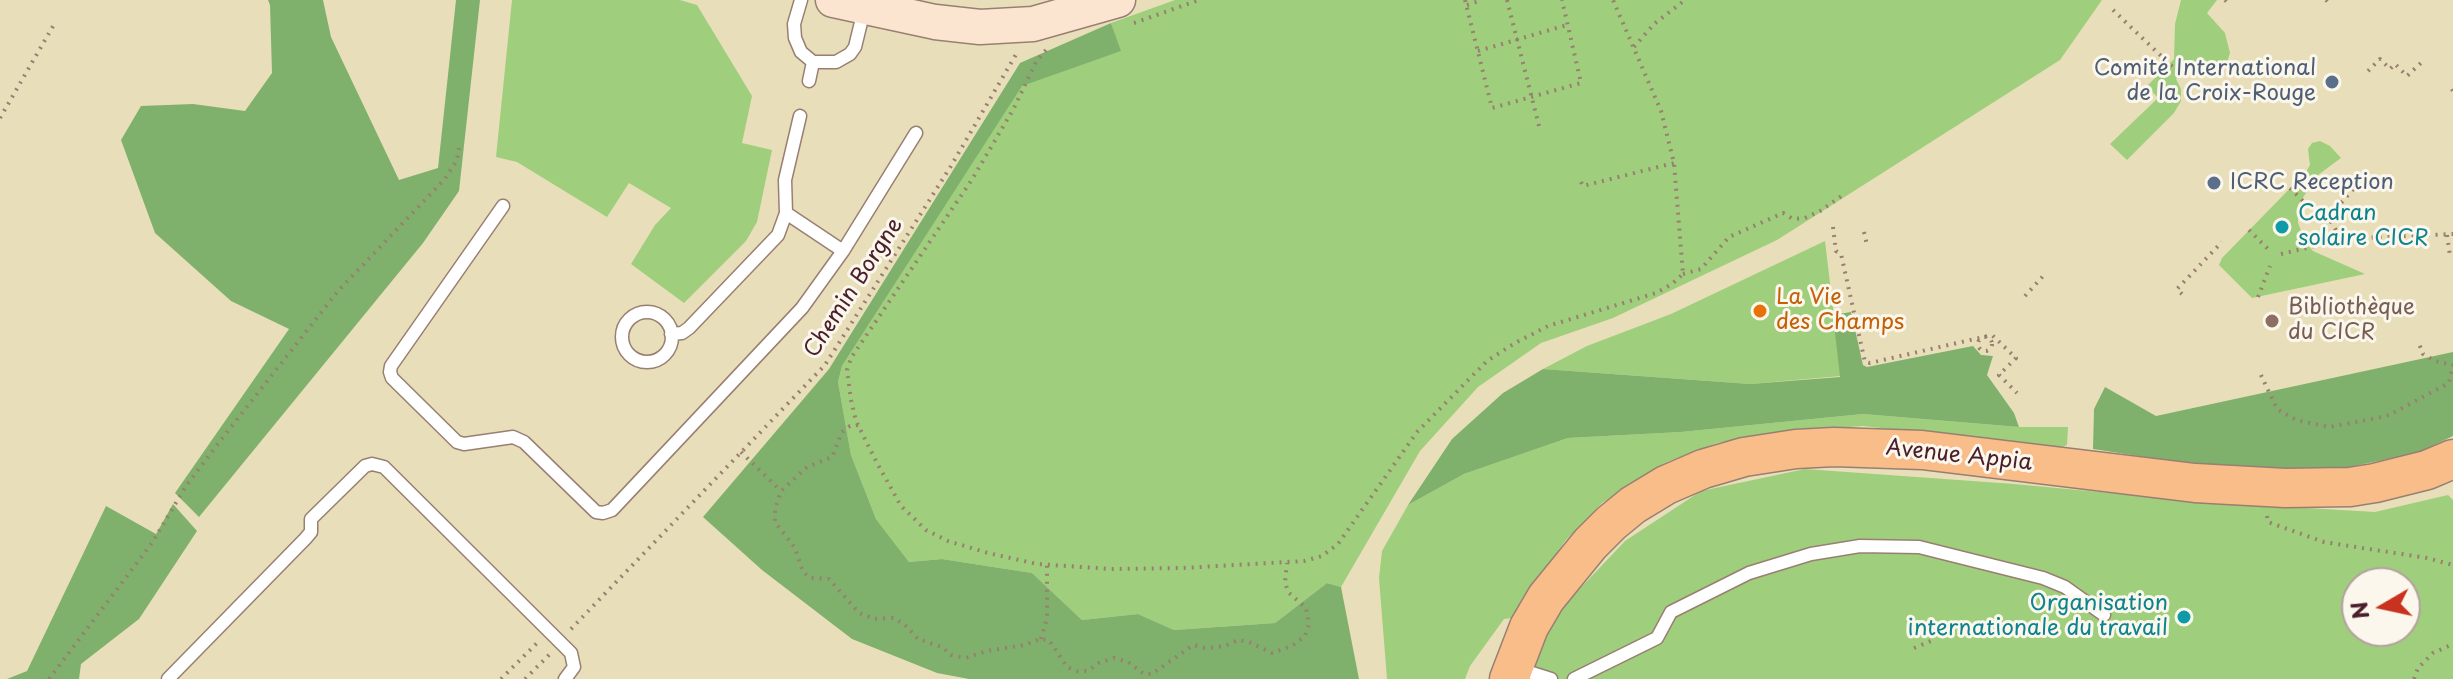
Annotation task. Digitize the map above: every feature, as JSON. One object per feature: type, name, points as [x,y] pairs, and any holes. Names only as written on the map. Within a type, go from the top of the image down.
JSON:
[{"type":"main road","name":"Avenue Appia","points":[[1503,675],[1493,666],[1529,627],[1546,598],[1574,562],[1611,523],[1666,485],[1703,469],[1766,453],[1834,447],[1922,450],[2195,483],[2285,488],[2350,487],[2375,483],[2427,470],[2453,459]]},
{"type":"street","points":[[849,4],[955,25],[1041,36],[1123,12]]},
{"type":"lane","points":[[801,0],[794,24],[795,38],[801,52],[813,62],[836,62],[855,47],[849,4]]},
{"type":"lane","points":[[809,81],[813,62]]},
{"type":"lane","points":[[671,334],[682,333],[689,328],[778,235],[786,213],[785,180],[800,116]]},
{"type":"lane","points":[[503,206],[391,366],[390,372],[392,378],[457,442],[464,444],[513,437],[524,442],[596,512],[603,513],[612,510],[802,308],[843,251],[916,133]]},
{"type":"lane","points":[[786,213],[843,251]]},
{"type":"lane","points":[[643,312],[659,315],[666,321],[671,334],[667,351],[662,357],[647,362],[639,361],[626,351],[622,336],[628,320],[643,312]]},
{"type":"lane","points":[[168,679],[305,539],[311,532],[311,519],[365,466],[372,464],[384,467],[571,653],[574,663],[572,672],[565,679]]},
{"type":"lane","points":[[1574,679],[1657,638],[1671,612],[1749,573],[1811,554],[1860,546],[1919,547],[2043,578],[2065,587],[2104,615]]},
{"type":"lane","points":[[1503,675],[1551,679]]},
{"type":"path","points":[[1123,12],[1199,0]]},
{"type":"path","points":[[1482,0],[1466,2],[1492,108],[1581,83],[1562,0]]},
{"type":"path","points":[[1507,0],[1540,130]]},
{"type":"path","points":[[1613,0],[1661,111],[1674,163],[1683,274]]},
{"type":"path","points":[[1634,47],[1654,24],[1685,0]]},
{"type":"path","points":[[2113,10],[2181,75]]},
{"type":"path","points":[[0,118],[56,21]]},
{"type":"path","points":[[1478,51],[1567,25]]},
{"type":"path","points":[[1041,36],[1036,62],[1014,108],[973,178],[851,358],[847,370],[858,425],[901,506],[926,530],[948,541],[988,553],[1047,564],[1111,569],[1287,563],[1322,556],[1338,544],[1417,432],[1487,361],[1548,326],[1656,293],[1683,274],[1701,269],[1729,237],[1783,213],[1793,219],[1805,218],[1843,195]]},
{"type":"path","name":"Chemin Borgne","points":[[525,679],[825,365],[951,166],[1041,36]]},
{"type":"path","points":[[2368,71],[2380,59],[2390,69],[2395,64],[2407,76],[2424,60]]},
{"type":"path","points":[[49,679],[152,543],[186,486],[217,445],[338,291],[444,180],[457,160],[459,148]]},
{"type":"path","points":[[1581,182],[1583,186],[1674,163]]},
{"type":"path","points":[[2369,171],[2334,211],[2331,222],[2337,232],[2363,238],[2450,234],[2450,256]]},
{"type":"path","points":[[2290,188],[2307,205]]},
{"type":"path","points":[[1833,227],[1836,251],[1841,254],[1866,363],[1992,335],[2016,358],[1999,375],[2017,393]]},
{"type":"path","points":[[2249,230],[2268,249]]},
{"type":"path","points":[[1864,232],[1867,245]]},
{"type":"path","points":[[2182,294],[2177,289],[2222,242]]},
{"type":"path","points":[[2281,254],[2323,244]]},
{"type":"path","points":[[2258,297],[2270,266]]},
{"type":"path","points":[[2025,296],[2044,275]]},
{"type":"path","points":[[2261,375],[2277,409],[2296,420],[2329,427],[2377,418],[2389,415],[2449,383],[2453,365],[2435,361],[2423,354],[2418,341]]},
{"type":"path","points":[[858,425],[842,432],[832,457],[807,467],[781,491],[775,509],[775,522],[795,548],[803,572],[811,578],[829,579],[859,613],[874,619],[893,618],[904,624],[918,639],[942,647],[951,655],[966,658],[986,651],[1012,649],[1041,639],[1049,640],[1067,667],[1077,671],[1087,671],[1114,658],[1128,662],[1144,674],[1152,674],[1193,645],[1215,647],[1238,640],[1272,653],[1292,646],[1305,636],[1309,624],[1306,608],[1288,592],[1285,582],[1287,563]]},
{"type":"path","points":[[741,452],[781,491]]},
{"type":"path","points":[[2267,510],[2268,522],[2301,535],[2348,547],[2427,558],[2453,565]]},
{"type":"path","points":[[1041,639],[1047,618],[1047,564]]},
{"type":"path","points":[[501,679],[543,638],[560,641]]},
{"type":"path","points":[[1914,648],[1936,639]]},
{"type":"path","points":[[2414,679],[2418,668],[2433,653],[2453,644]]},
{"type":"green space","points":[[268,0],[323,0],[331,37],[399,180],[438,168],[456,0],[480,0],[459,191],[423,243],[199,517],[175,493],[289,329],[231,301],[155,233],[121,140],[141,106],[193,104],[245,111],[272,73]]},
{"type":"green space","points":[[512,0],[680,0],[697,5],[752,96],[742,143],[772,150],[757,222],[746,241],[684,303],[631,264],[655,225],[671,208],[629,183],[607,217],[517,162],[496,157]]},
{"type":"green space","points":[[1175,0],[2102,0],[2060,60],[1777,240],[1613,318],[1541,343],[1478,387],[1420,451],[1341,587],[1327,583],[1275,623],[1174,630],[1138,614],[1082,620],[1032,573],[942,559],[909,562],[876,519],[851,455],[838,382],[842,366],[1022,85],[1120,51],[1111,23]]},
{"type":"green space","points":[[2181,0],[2217,0],[2207,13],[2225,33],[2230,53],[2226,65],[2212,76],[2198,77],[2185,71],[2176,79],[2181,89],[2181,101],[2174,113],[2127,160],[2110,144],[2158,98],[2147,86],[2174,59],[2175,24]]},
{"type":"green space","points":[[1111,23],[1121,51],[1022,86],[842,366],[838,382],[851,455],[876,519],[909,562],[942,559],[1032,573],[1082,620],[1138,614],[1174,630],[1275,623],[1327,583],[1341,587],[1359,679],[969,679],[937,673],[852,639],[762,570],[703,517],[829,369],[1020,63]]},
{"type":"green space","points":[[2320,141],[2330,146],[2341,158],[2318,175],[2298,205],[2298,223],[2313,251],[2365,274],[2252,298],[2219,265],[2222,258],[2306,172],[2310,165],[2308,149],[2312,143]]},
{"type":"green space","points":[[1825,241],[1841,376],[1750,384],[1543,369],[1587,346],[1671,314]]},
{"type":"green space","points":[[1851,312],[1863,365],[1867,367],[1973,346],[1981,355],[1993,356],[1987,375],[2014,413],[2019,427],[1863,414],[1681,432],[1568,438],[1464,474],[1408,505],[1452,439],[1503,393],[1543,369],[1750,384],[1840,377],[1833,315]]},
{"type":"green space","points":[[2453,352],[2453,436],[2417,453],[2349,467],[2272,471],[2197,465],[2093,449],[2094,409],[2105,387],[2156,416]]},
{"type":"green space","points":[[1863,414],[2019,427],[2068,427],[2067,445],[2059,448],[1863,426],[1769,433],[1717,443],[1667,462],[1602,503],[1565,541],[1512,618],[1504,619],[1470,666],[1465,679],[1387,679],[1379,578],[1382,551],[1408,505],[1464,474],[1568,438],[1681,432]]},
{"type":"green space","points":[[1805,469],[2207,502],[2375,512],[2448,495],[2453,500],[2453,679],[1529,679],[1553,617],[1625,541],[1701,491]]},
{"type":"green space","points":[[173,504],[197,531],[139,619],[81,664],[79,679],[7,679],[27,671],[106,506],[156,534]]},
{"type":"place","name":"Comité International de la Croix-Rouge","points":[[2332,82]]},
{"type":"place","name":"ICRC Reception","points":[[2214,183]]},
{"type":"place","name":"Cadran solaire CICR","points":[[2282,227]]},
{"type":"place","name":"La Vie des Champs","points":[[1760,311]]},
{"type":"place","name":"Bibliothèque du CICR","points":[[2272,321]]},
{"type":"place","name":"Organisation internationale du travail","points":[[2184,617]]}]
